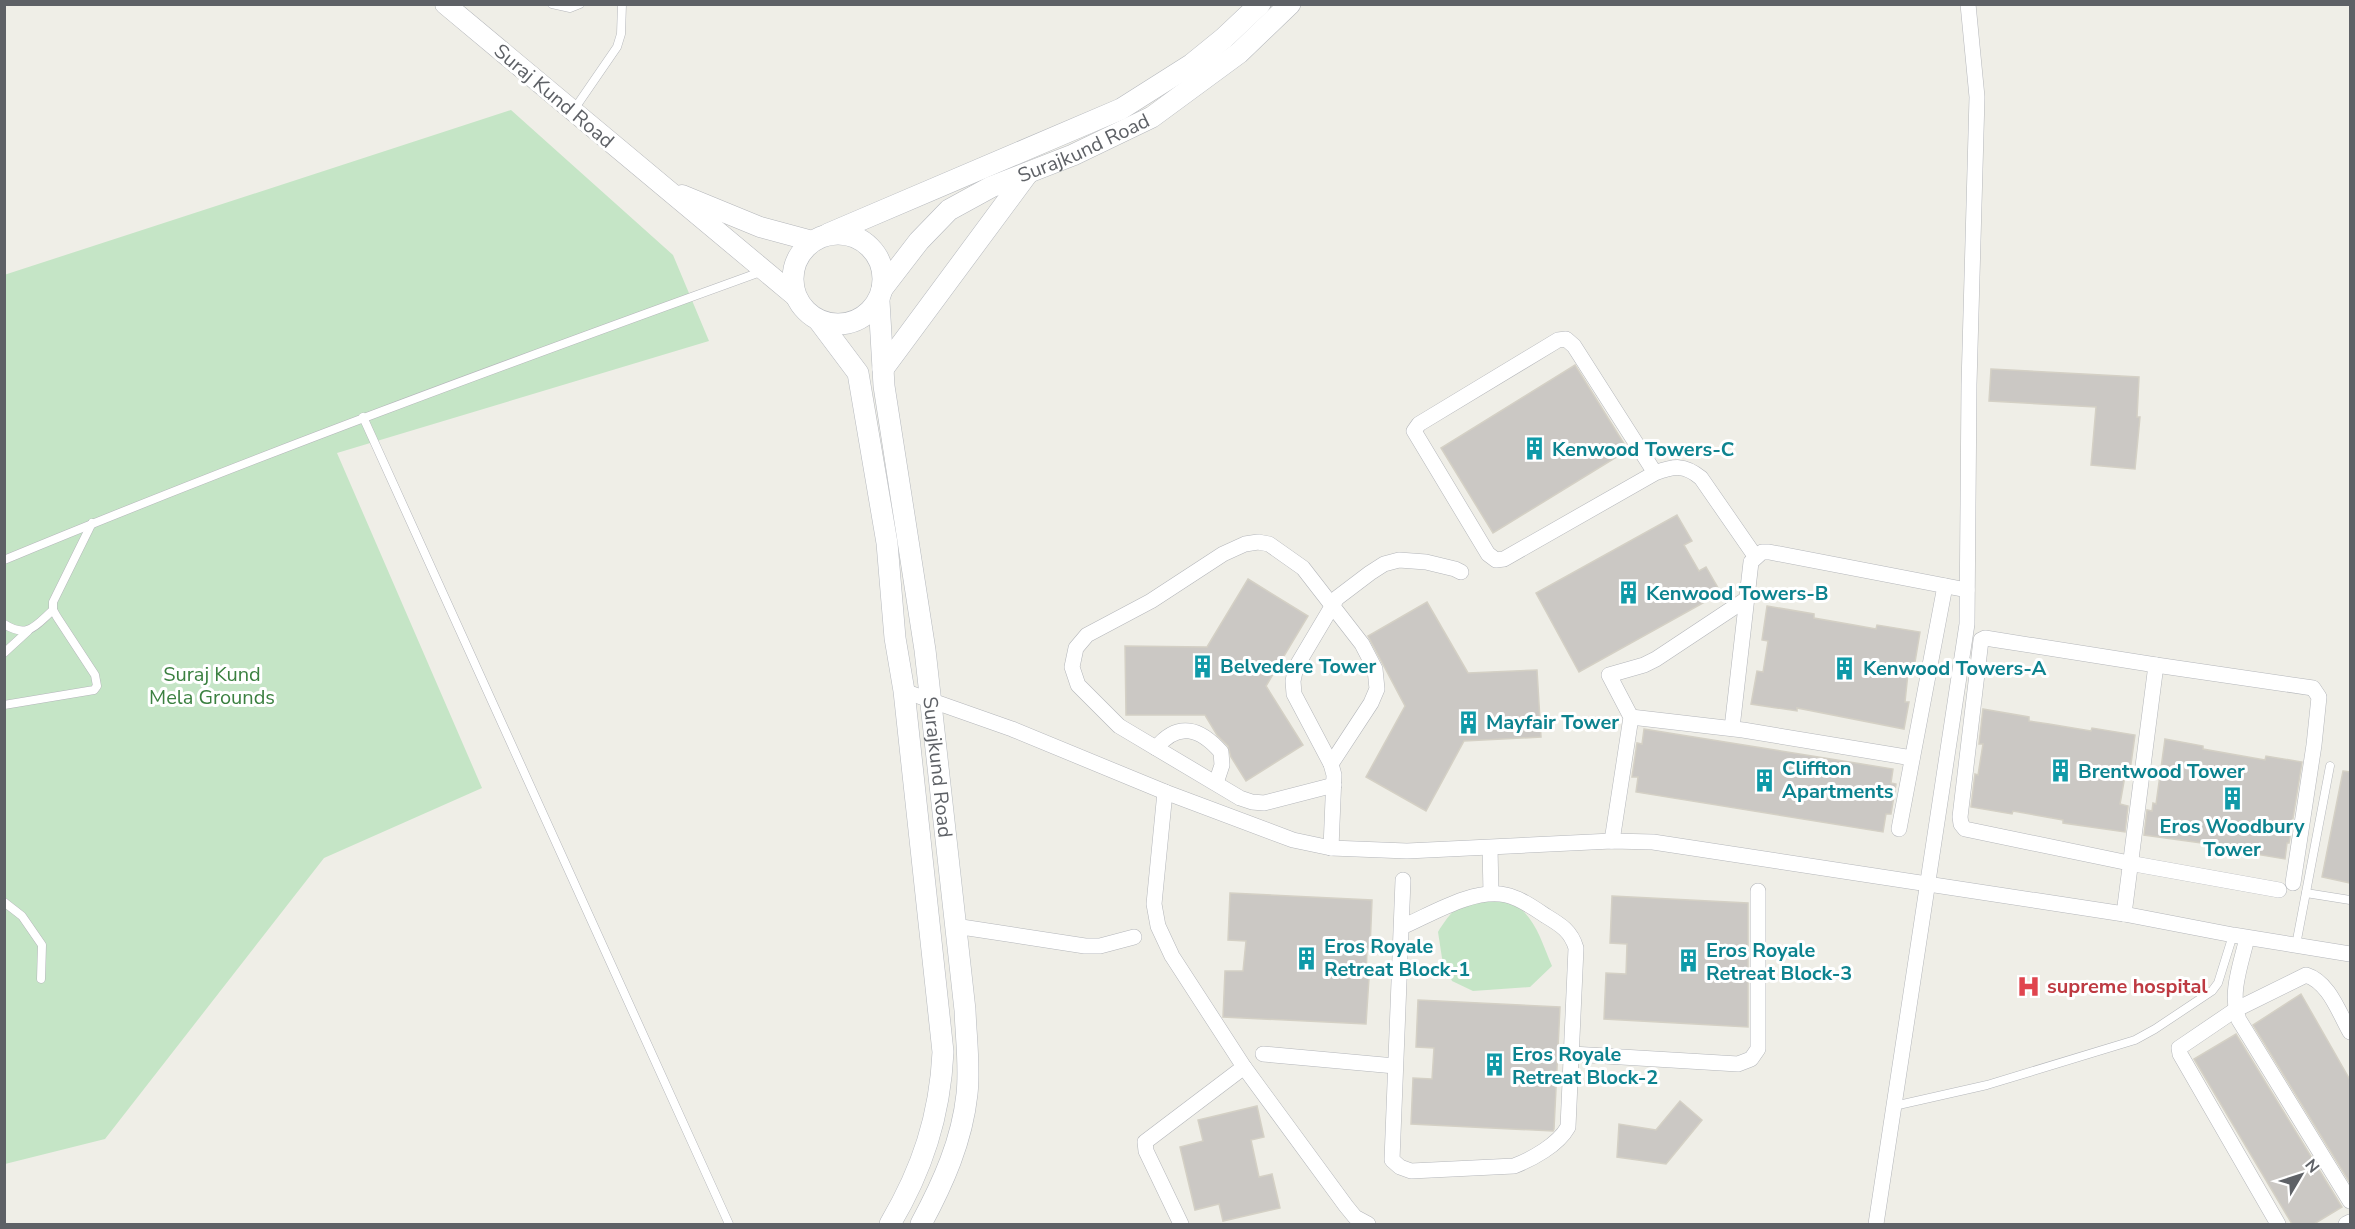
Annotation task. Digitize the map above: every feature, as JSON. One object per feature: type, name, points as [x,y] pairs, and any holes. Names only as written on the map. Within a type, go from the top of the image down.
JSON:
[{"type":"main road","name":"Surajkund Road","points":[[820,238],[1121,109],[1192,64],[1260,4]]},
{"type":"main road","name":"Surajkund Road","points":[[921,1224],[940,1188],[961,1129],[967,1093],[965,1010],[931,701],[912,557],[884,386],[880,295],[919,241],[949,210],[991,187],[1073,155],[1152,117],[1239,53],[1290,4]]},
{"type":"main road","points":[[883,369],[1028,173]]},
{"type":"main road","points":[[854,236],[868,245],[879,260],[883,275],[880,295],[870,311],[860,319],[845,324],[819,321],[804,310],[795,296],[792,275],[795,262],[802,251],[820,238],[854,236]]},
{"type":"main road","name":"Surajkund Road","points":[[819,321],[858,373],[887,543],[895,638],[904,691],[943,1052],[942,1088],[928,1143],[904,1201],[890,1224]]},
{"type":"street","points":[[1876,1224],[1965,635],[1977,97],[1968,4]]},
{"type":"street","name":"Suraj Kund Road","points":[[451,6],[573,112],[795,296]]},
{"type":"street","points":[[663,187],[760,227],[820,238]]},
{"type":"street","points":[[1655,473],[1574,346],[1566,339],[1558,340],[1419,424],[1414,431],[1488,554],[1496,560],[1504,559],[1655,473],[1674,466],[1692,471],[1701,478],[1755,556]]},
{"type":"street","points":[[1331,764],[1371,703],[1377,688],[1375,669],[1362,644],[1318,584],[1304,568],[1269,544],[1258,542],[1245,544],[1223,554],[1151,601],[1087,635],[1076,648],[1071,667],[1078,685],[1102,712],[1119,726],[1240,798],[1264,803],[1334,785]]},
{"type":"street","points":[[1731,729],[1751,562],[1755,556],[1762,552],[1770,552],[1967,590]]},
{"type":"street","points":[[1331,848],[1334,785],[1331,764],[1294,694],[1293,681],[1296,667],[1337,598],[1384,564],[1399,560],[1426,562],[1461,572]]},
{"type":"street","points":[[1899,829],[1945,586]]},
{"type":"street","points":[[1612,841],[1631,717],[1609,675],[1656,659],[1748,598]]},
{"type":"street","points":[[1985,638],[2156,666],[2307,686],[2317,692],[2319,697],[2314,745],[2286,887],[2129,863],[1970,831],[1960,824],[1980,643],[1985,638]]},
{"type":"street","points":[[2124,914],[2156,666]]},
{"type":"street","points":[[904,691],[1012,729],[1165,792],[1293,840],[1331,848],[1407,850],[1612,841],[1653,842],[2124,914],[2240,937],[2350,954]]},
{"type":"street","points":[[1631,717],[1731,729],[1912,758]]},
{"type":"street","points":[[1156,748],[1164,738],[1175,732],[1187,730],[1198,732],[1221,752],[1222,765],[1216,783]]},
{"type":"street","points":[[1165,792],[1154,904],[1158,926],[1172,956],[1244,1067],[1346,1206],[1362,1224]]},
{"type":"street","points":[[1490,848],[1491,893]]},
{"type":"street","points":[[1402,927],[1473,896],[1491,893],[1507,895],[1522,901],[1566,929],[1573,938],[1576,948],[1568,1127],[1556,1142],[1514,1166],[1411,1171],[1400,1167],[1392,1160],[1403,880]]},
{"type":"street","points":[[1572,1054],[1738,1064],[1751,1059],[1758,1049],[1758,891]]},
{"type":"street","points":[[955,926],[1085,946],[1100,946],[1134,937]]},
{"type":"street","points":[[2240,937],[2233,999],[2239,1020],[2350,1201]]},
{"type":"street","points":[[2277,1224],[2180,1054],[2179,1048],[2235,1010],[2307,975],[2316,978],[2326,988],[2350,1032]]},
{"type":"street","points":[[1263,1054],[1395,1066]]},
{"type":"street","points":[[1181,1224],[1146,1151],[1145,1142],[1244,1067]]},
{"type":"street","points":[[2346,1224],[2350,1221]]},
{"type":"lane","points":[[552,4],[570,8],[580,4]]},
{"type":"lane","points":[[573,112],[617,48],[621,34],[622,4]]},
{"type":"lane","points":[[4,560],[92,523],[363,417],[765,271]]},
{"type":"lane","points":[[363,417],[729,1224]]},
{"type":"lane","points":[[4,705],[94,690],[98,686],[95,675],[53,610],[53,602],[92,523]]},
{"type":"lane","points":[[4,653],[53,610]]},
{"type":"lane","points":[[4,624],[21,632],[29,630]]},
{"type":"lane","points":[[2296,945],[2330,766]]},
{"type":"lane","points":[[2306,893],[2350,900]]},
{"type":"lane","points":[[4,902],[22,916],[42,945],[41,979]]},
{"type":"lane","points":[[1894,1106],[1987,1085],[2135,1040],[2156,1029],[2212,991],[2240,937]]},
{"type":"green space","name":"Suraj Kund Mela Grounds","points":[[511,110],[673,255],[709,341],[337,453],[482,788],[324,858],[105,1139],[5,1164],[4,275]]},
{"type":"green space","points":[[1505,898],[1529,918],[1540,936],[1552,966],[1530,987],[1473,991],[1452,981],[1442,958],[1438,932],[1452,912],[1465,903]]},
{"type":"building","name":"Kenwood Towers-C","points":[[1575,365],[1628,450],[1493,533],[1441,448]]},
{"type":"building","points":[[1991,369],[2139,377],[2137,417],[2140,417],[2135,469],[2091,465],[2096,407],[1989,401]]},
{"type":"building","name":"Kenwood Towers-B","points":[[1677,515],[1692,541],[1684,545],[1699,571],[1706,567],[1721,593],[1579,672],[1536,593]]},
{"type":"building","name":"Belvedere Tower","points":[[1248,579],[1308,616],[1266,686],[1303,745],[1246,781],[1231,757],[1228,746],[1217,735],[1205,715],[1126,715],[1125,646],[1207,647]]},
{"type":"building","name":"Mayfair Tower","points":[[1427,602],[1468,673],[1537,670],[1541,737],[1464,741],[1426,811],[1366,777],[1405,706],[1368,636]]},
{"type":"building","name":"Kenwood Towers-A","points":[[1767,606],[1814,614],[1814,618],[1876,629],[1877,625],[1920,632],[1914,668],[1910,667],[1908,673],[1905,702],[1909,702],[1904,729],[1797,708],[1797,711],[1751,704],[1757,671],[1763,672],[1768,641],[1762,640]]},
{"type":"building","name":"Brentwood Tower","points":[[1983,709],[2029,717],[2029,721],[2135,735],[2130,771],[2126,770],[2120,804],[2128,806],[2125,832],[2063,823],[2063,820],[2013,811],[2012,814],[1971,807],[1975,774],[1978,775],[1983,744],[1979,744]]},
{"type":"building","name":"Cliffton Apartments","points":[[1644,729],[1893,769],[1891,783],[1896,784],[1891,814],[1886,814],[1883,832],[1636,792],[1638,777],[1632,777],[1637,743],[1642,744]]},
{"type":"building","name":"Eros Woodbury Tower","points":[[2165,739],[2203,746],[2203,749],[2265,760],[2266,756],[2302,762],[2285,859],[2237,851],[2238,848],[2144,835],[2147,810],[2152,811],[2153,803],[2156,804]]},
{"type":"building","points":[[2343,771],[2350,772],[2350,883],[2322,877]]},
{"type":"building","name":"Eros Royale Retreat Block-1","points":[[1230,893],[1372,900],[1370,949],[1367,949],[1366,978],[1369,978],[1366,1024],[1223,1017],[1225,971],[1243,971],[1246,941],[1228,940]]},
{"type":"building","name":"Eros Royale Retreat Block-3","points":[[1612,896],[1748,903],[1748,1027],[1604,1019],[1606,973],[1626,974],[1627,944],[1610,943]]},
{"type":"building","points":[[2301,994],[2350,1080],[2350,1183],[2253,1025]]},
{"type":"building","name":"Eros Royale Retreat Block-2","points":[[1418,1000],[1560,1007],[1553,1131],[1411,1124],[1413,1078],[1432,1079],[1434,1048],[1416,1047]]},
{"type":"building","points":[[2236,1034],[2342,1207],[2314,1224],[2292,1224],[2194,1059]]},
{"type":"building","points":[[1680,1101],[1702,1120],[1666,1164],[1617,1157],[1619,1124],[1656,1130]]},
{"type":"building","points":[[1257,1106],[1264,1137],[1251,1140],[1259,1177],[1272,1174],[1280,1208],[1223,1221],[1219,1204],[1195,1210],[1180,1147],[1203,1141],[1198,1120]]},
{"type":"place","name":"Kenwood Towers-C","points":[[1534,449]]},
{"type":"place","name":"Kenwood Towers-B","points":[[1628,593]]},
{"type":"place","name":"Belvedere Tower","points":[[1202,666]]},
{"type":"place","name":"Kenwood Towers-A","points":[[1845,668]]},
{"type":"place","name":"Mayfair Tower","points":[[1468,722]]},
{"type":"place","name":"Brentwood Tower","points":[[2060,771]]},
{"type":"place","name":"Cliffton Apartments","points":[[1764,780]]},
{"type":"place","name":"Eros Woodbury Tower","points":[[2232,799]]},
{"type":"place","name":"Eros Royale Retreat Block-1","points":[[1306,958]]},
{"type":"place","name":"Eros Royale Retreat Block-3","points":[[1688,961]]},
{"type":"place","name":"supreme hospital","points":[[2029,986]]},
{"type":"place","name":"Eros Royale Retreat Block-2","points":[[1494,1065]]}]
